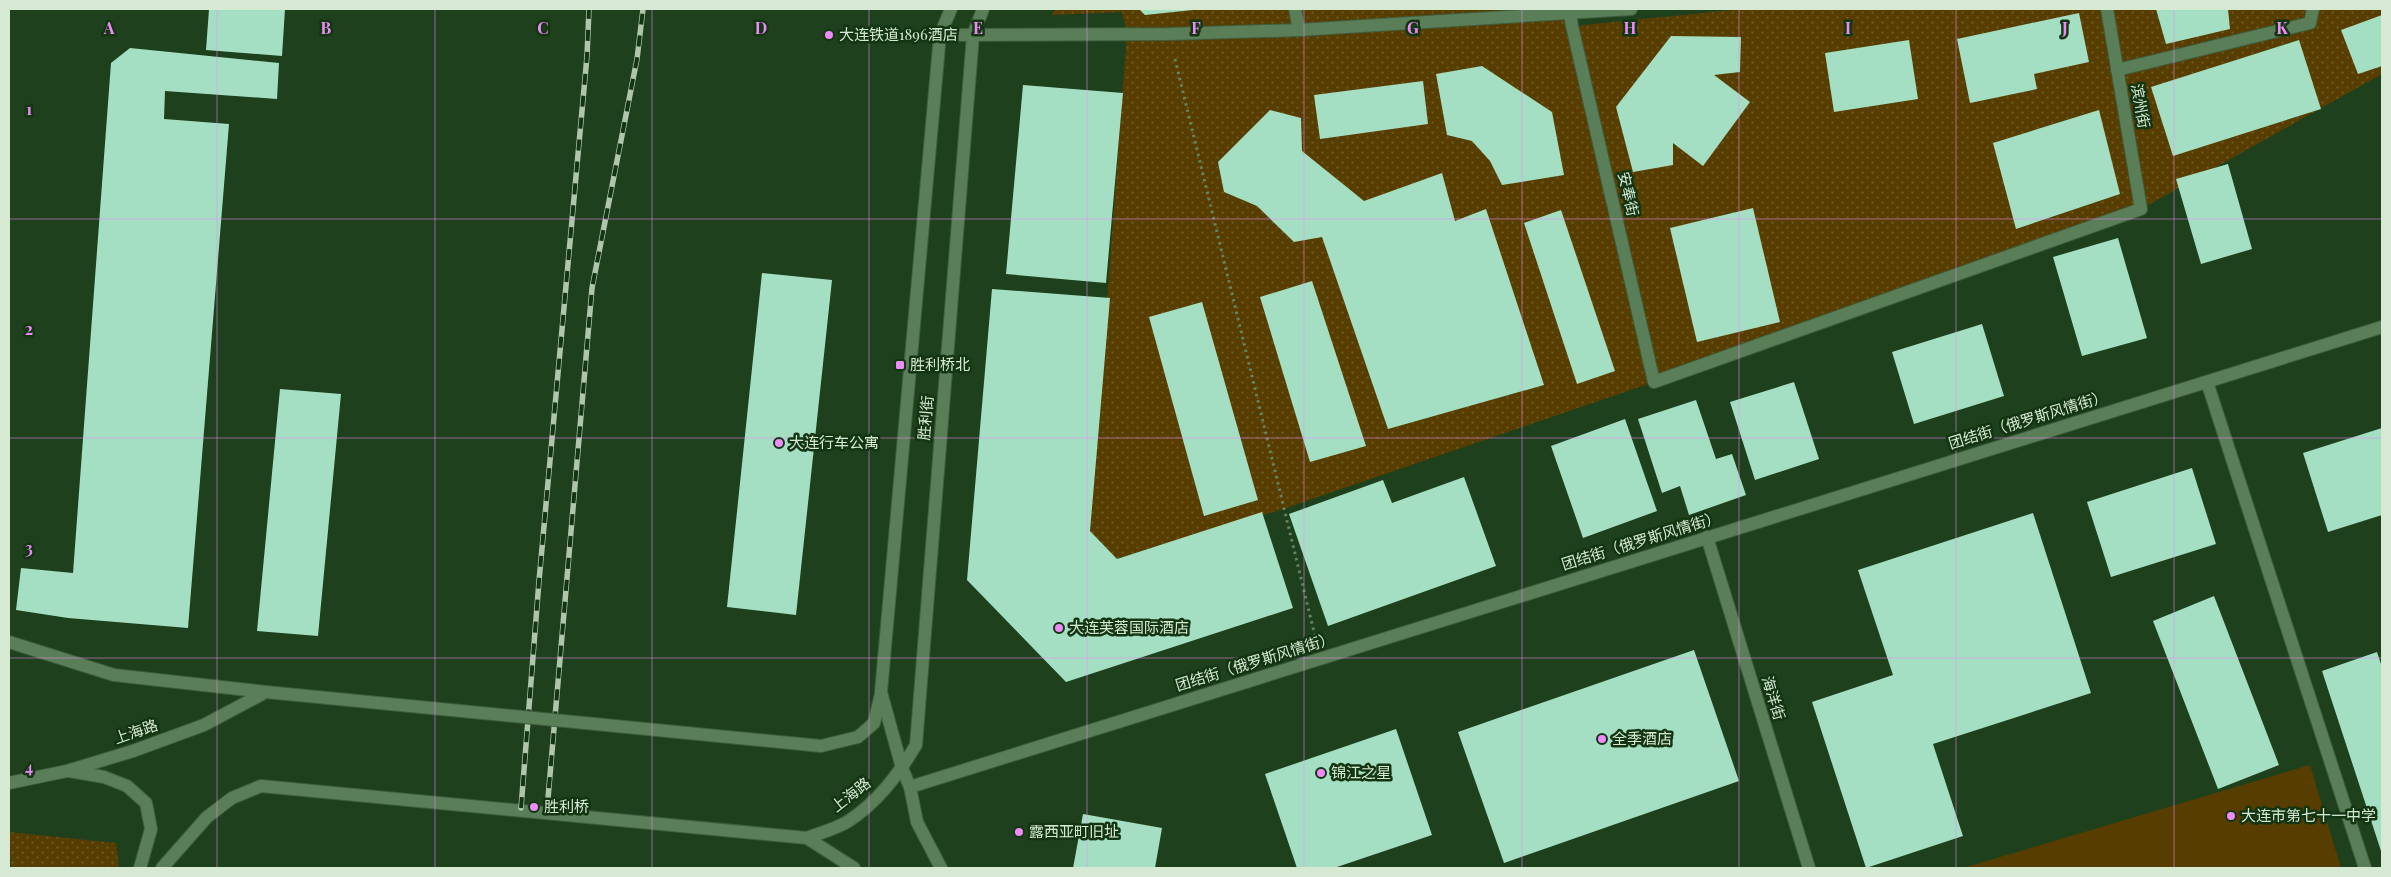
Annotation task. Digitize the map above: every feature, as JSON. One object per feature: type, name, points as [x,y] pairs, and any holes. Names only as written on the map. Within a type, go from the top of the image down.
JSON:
[{"type":"street","name":"胜利街","points":[[941,868],[917,822],[910,786],[902,768],[881,692],[940,35],[951,9]]},
{"type":"street","name":"胜利街","points":[[902,768],[916,745],[973,35],[983,9]]},
{"type":"street","points":[[1295,9],[1300,30]]},
{"type":"street","points":[[940,35],[1169,34],[1300,30],[1571,11],[1631,9]]},
{"type":"street","name":"滨州街","points":[[2107,9],[2141,209]]},
{"type":"street","points":[[2117,70],[2310,23],[2313,9]]},
{"type":"street","name":"安奉街","points":[[1571,11],[1654,382],[2141,209]]},
{"type":"street","name":"团结街（俄罗斯风情街）","points":[[910,786],[2382,327]]},
{"type":"street","points":[[2207,382],[2365,868]]},
{"type":"street","name":"海洋街","points":[[1707,537],[1809,868]]},
{"type":"street","points":[[9,642],[114,675],[266,692],[822,746],[858,737],[874,723],[881,692]]},
{"type":"street","name":"上海路","points":[[9,782],[67,771],[204,726],[266,692]]},
{"type":"street","name":"上海路","points":[[808,838],[846,822],[880,795],[902,768]]},
{"type":"street","points":[[67,771],[104,777],[127,786],[146,803],[151,829],[140,868]]},
{"type":"street","points":[[162,868],[207,817],[232,798],[261,786],[808,838],[854,868]]},
{"type":"path","points":[[1169,34],[1320,658]]},
{"type":"shaded area","points":[[1055,9],[1631,9],[1570,13],[1573,26],[1743,9],[2382,9],[2382,74],[2141,209],[1654,382],[1283,509],[1117,559],[1090,531],[1127,33],[1122,12],[1052,15]]},
{"type":"shaded area","name":"大连市第七十一中学","points":[[2310,765],[2341,868],[1963,868]]},
{"type":"shaded area","points":[[9,832],[116,843],[119,868],[11,868]]},
{"type":"building","points":[[209,9],[285,9],[282,56],[206,50]]},
{"type":"building","points":[[1139,9],[1193,9],[1193,10],[1145,15]]},
{"type":"building","points":[[2156,9],[2228,9],[2230,29],[2166,44]]},
{"type":"building","points":[[2079,13],[2089,62],[2034,74],[2037,89],[1970,103],[1957,39]]},
{"type":"building","points":[[2382,15],[2382,66],[2358,74],[2341,30]]},
{"type":"building","points":[[1671,36],[1741,37],[1740,72],[1714,75],[1750,102],[1703,166],[1673,143],[1673,165],[1633,172],[1616,107]]},
{"type":"building","points":[[1909,40],[1918,99],[1834,112],[1825,53]]},
{"type":"building","points":[[2299,40],[2321,109],[2173,156],[2151,87]]},
{"type":"building","points":[[130,48],[279,63],[277,99],[165,91],[164,119],[229,124],[188,628],[68,618],[16,610],[21,568],[73,573],[111,63]]},
{"type":"building","points":[[1482,66],[1552,112],[1564,175],[1502,185],[1490,161],[1472,141],[1447,135],[1436,74]]},
{"type":"building","points":[[1423,81],[1428,124],[1320,139],[1314,95]]},
{"type":"building","points":[[1023,85],[1123,93],[1106,283],[1006,274]]},
{"type":"building","points":[[1270,110],[1301,118],[1302,151],[1364,201],[1442,173],[1455,221],[1486,209],[1544,385],[1388,429],[1322,237],[1294,242],[1257,206],[1224,192],[1218,162]]},
{"type":"building","points":[[2099,110],[2120,194],[2016,229],[1993,143]]},
{"type":"building","points":[[2228,164],[2252,249],[2201,264],[2176,179]]},
{"type":"building","points":[[1753,208],[1780,322],[1697,342],[1670,228]]},
{"type":"building","points":[[1561,210],[1615,371],[1577,384],[1524,223]]},
{"type":"building","points":[[2118,238],[2147,338],[2082,356],[2053,257]]},
{"type":"building","name":"大连行车公寓","points":[[762,273],[832,280],[796,615],[727,607]]},
{"type":"building","points":[[1312,281],[1366,446],[1310,462],[1260,297]]},
{"type":"building","points":[[992,289],[1110,298],[1090,531],[1117,559],[1262,512],[1293,608],[1066,682],[967,580]]},
{"type":"building","points":[[1202,302],[1258,500],[1204,516],[1149,317]]},
{"type":"building","points":[[1982,324],[2004,396],[1914,424],[1892,352]]},
{"type":"building","points":[[1794,382],[1819,459],[1755,480],[1730,402]]},
{"type":"building","points":[[280,389],[341,394],[318,636],[257,631]]},
{"type":"building","points":[[1696,400],[1716,459],[1732,454],[1746,495],[1689,515],[1680,486],[1662,493],[1638,419]]},
{"type":"building","points":[[1625,419],[1657,511],[1583,538],[1551,446]]},
{"type":"building","points":[[2382,428],[2382,515],[2328,532],[2303,453]]},
{"type":"building","points":[[2192,468],[2216,544],[2111,577],[2087,502]]},
{"type":"building","points":[[1464,477],[1496,566],[1328,626],[1289,514],[1383,480],[1392,503]]},
{"type":"building","points":[[2033,513],[2091,693],[1933,744],[1963,836],[1866,868],[1812,702],[1893,675],[1858,570]]},
{"type":"building","points":[[2214,596],[2279,765],[2218,789],[2153,621]]},
{"type":"building","points":[[1694,650],[1739,781],[1504,863],[1458,732]]},
{"type":"building","points":[[2377,652],[2382,667],[2382,854],[2322,671]]},
{"type":"building","points":[[1396,729],[1432,835],[1334,868],[1297,868],[1265,774]]},
{"type":"building","points":[[1083,814],[1162,828],[1155,868],[1073,868]]},
{"type":"railway","points":[[521,808],[539,581],[587,56],[589,9]]},
{"type":"railway","points":[[547,810],[592,288],[637,59],[643,9]]},
{"type":"place","name":"大连铁道1896酒店","points":[[829,35]]},
{"type":"place","name":"胜利桥北","points":[[900,365]]},
{"type":"place","name":"大连行车公寓","points":[[779,443]]},
{"type":"place","name":"大连芙蓉国际酒店","points":[[1059,628]]},
{"type":"place","name":"全季酒店","points":[[1602,739]]},
{"type":"place","name":"锦江之星","points":[[1321,773]]},
{"type":"place","name":"胜利桥","points":[[534,807]]},
{"type":"place","name":"大连市第七十一中学","points":[[2231,816]]},
{"type":"place","name":"露西亚町旧址","points":[[1019,832]]}]
